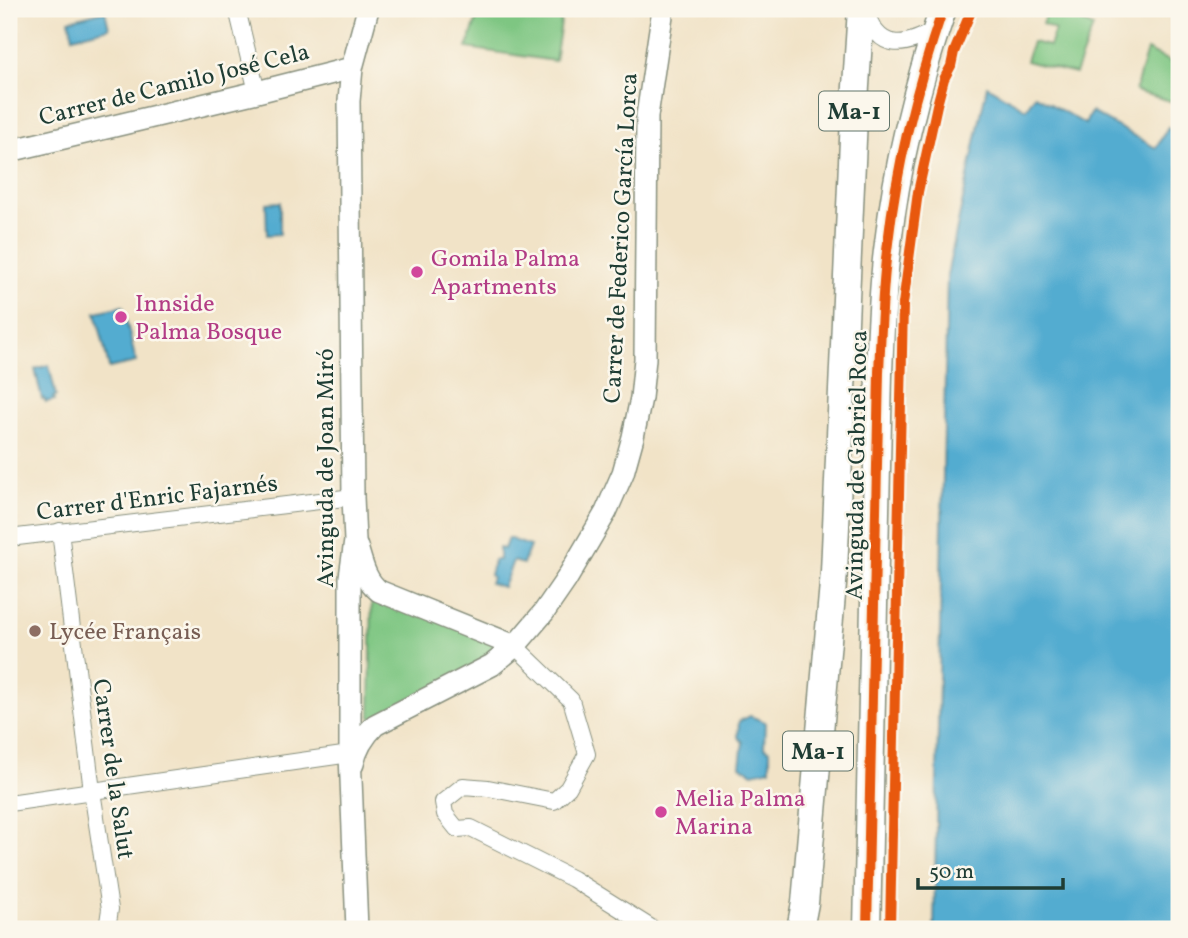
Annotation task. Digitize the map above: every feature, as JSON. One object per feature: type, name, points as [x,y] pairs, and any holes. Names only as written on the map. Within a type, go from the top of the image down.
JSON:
[{"type":"highway","name":"Avinguda de Gabriel Roca","points":[[800,929],[805,904],[834,572],[853,117],[863,9]]},
{"type":"highway","name":"Avinguda de Gabriel Roca","points":[[867,929],[883,285],[891,219],[907,132],[939,19]]},
{"type":"street","points":[[237,9],[257,92]]},
{"type":"street","name":"Avinguda de Joan Miró","points":[[357,929],[350,763],[351,577],[355,541],[352,496],[349,101],[352,68],[368,9]]},
{"type":"street","name":"Carrer de Federico García Lorca","points":[[350,763],[375,725],[492,665],[515,646],[544,612],[566,580],[606,512],[623,473],[641,398],[645,359],[647,116],[663,9]]},
{"type":"street","points":[[863,9],[880,38],[890,44],[920,39],[939,19]]},
{"type":"street","name":"Carrer de Camilo José Cela","points":[[9,151],[352,68]]},
{"type":"street","name":"Carrer d'Enric Fajarnés","points":[[9,538],[352,496]]},
{"type":"street","name":"Carrer de la Salut","points":[[60,531],[92,791],[110,909],[107,929]]},
{"type":"street","points":[[355,541],[372,586],[515,646],[571,700],[587,754],[568,788],[554,801],[463,786],[443,802],[445,814],[457,829],[471,828],[573,879],[653,929]]},
{"type":"street","points":[[9,803],[92,791],[350,763]]},
{"type":"green space","points":[[480,9],[563,9],[555,61],[467,48]]},
{"type":"green space","points":[[1048,9],[1056,9],[1093,27],[1075,74],[1026,61],[1032,42],[1049,46],[1055,30],[1042,24]]},
{"type":"green space","points":[[1147,50],[1179,66],[1179,86],[1174,102],[1135,91]]},
{"type":"green space","points":[[372,586],[515,646],[375,725],[370,714]]},
{"type":"water","points":[[105,11],[109,28],[73,37],[69,20]]},
{"type":"water","points":[[987,86],[1026,109],[1035,95],[1085,124],[1091,112],[1156,148],[1168,127],[1179,134],[1179,929],[934,929],[947,275]]},
{"type":"water","points":[[280,202],[280,234],[267,235],[266,203]]},
{"type":"water","points":[[123,306],[136,362],[109,368],[96,312]]},
{"type":"water","points":[[49,365],[56,396],[53,397],[54,400],[46,402],[42,399],[35,369]]},
{"type":"water","points":[[508,538],[530,546],[523,564],[513,561],[503,587],[490,583],[490,575],[494,560],[499,560],[499,548],[504,549]]},
{"type":"water","points":[[750,716],[765,722],[764,747],[770,751],[770,769],[753,773],[740,766],[743,742],[738,737],[739,721]]},
{"type":"cycle path","points":[[867,929],[879,372],[884,275],[903,154],[917,95],[943,9]]},
{"type":"cycle path","points":[[890,929],[903,304],[918,192],[937,105],[944,79],[972,9]]},
{"type":"place","name":"Gomila Palma Apartments","points":[[417,272]]},
{"type":"place","name":"Innside Palma Bosque","points":[[121,317]]},
{"type":"place","name":"Lycée Français","points":[[35,631]]},
{"type":"place","name":"Melia Palma Marina","points":[[661,812]]}]
